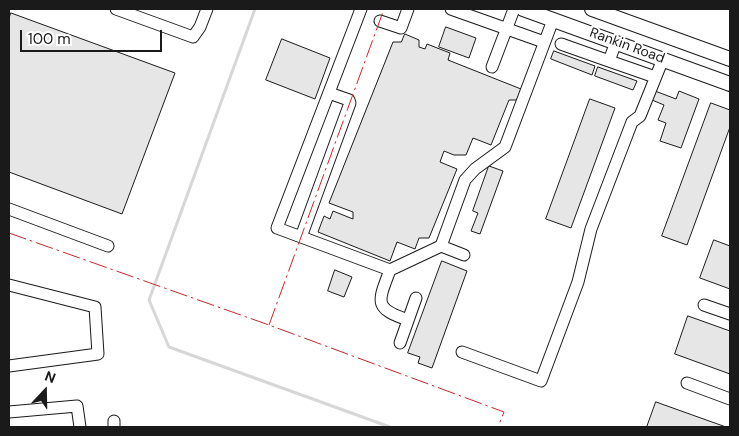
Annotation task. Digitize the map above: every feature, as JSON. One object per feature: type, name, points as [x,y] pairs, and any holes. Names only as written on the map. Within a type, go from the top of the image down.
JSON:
[{"type":"main road","name":"Rankin Road","points":[[523,9],[555,14],[616,42],[730,84]]},
{"type":"main road","name":"Rankin Road","points":[[592,9],[730,60]]},
{"type":"main road","points":[[663,59],[671,38]]},
{"type":"lane","points":[[116,9],[193,37],[200,27],[207,9]]},
{"type":"lane","points":[[361,9],[277,228],[390,270],[441,246],[465,180],[475,169],[505,147],[555,14]]},
{"type":"lane","points":[[380,21],[400,28],[408,9]]},
{"type":"lane","points":[[451,9],[544,42]]},
{"type":"lane","points":[[492,67],[514,9]]},
{"type":"lane","points":[[609,61],[616,42]]},
{"type":"lane","points":[[561,44],[655,77]]},
{"type":"lane","points":[[462,352],[541,381],[578,282],[591,229],[632,122],[640,116],[663,59]]},
{"type":"lane","points":[[301,237],[350,103],[349,100],[329,93]]},
{"type":"lane","points":[[9,209],[108,246]]},
{"type":"lane","points":[[441,246],[464,255]]},
{"type":"lane","points":[[390,270],[381,301],[384,308],[390,313],[408,320]]},
{"type":"lane","points":[[9,285],[95,307],[98,354],[9,366]]},
{"type":"lane","points":[[400,343],[416,298]]},
{"type":"lane","points":[[704,305],[730,314]]},
{"type":"lane","points":[[687,383],[730,399]]},
{"type":"lane","points":[[9,412],[77,406],[80,427]]},
{"type":"building","points":[[11,13],[175,73],[122,214],[9,172],[9,19]]},
{"type":"building","points":[[446,27],[476,38],[469,58],[439,47]]},
{"type":"building","points":[[405,34],[419,40],[419,47],[425,49],[427,44],[450,53],[448,60],[521,89],[517,100],[509,100],[491,145],[473,138],[466,155],[454,155],[444,151],[440,162],[457,169],[429,238],[419,238],[415,249],[397,242],[390,261],[318,232],[324,216],[330,219],[333,211],[353,219],[353,212],[329,203],[393,42],[401,42]]},
{"type":"building","points":[[282,39],[330,58],[315,99],[266,80]]},
{"type":"building","points":[[554,51],[595,66],[592,75],[551,59]]},
{"type":"building","points":[[598,67],[637,81],[633,90],[595,76]]},
{"type":"building","points":[[655,91],[676,99],[679,91],[699,99],[681,148],[660,141],[666,123],[658,120],[664,105],[652,100]]},
{"type":"building","points":[[590,99],[615,108],[571,228],[546,219]]},
{"type":"building","points":[[711,103],[730,110],[730,127],[687,245],[662,236]]},
{"type":"building","points":[[489,166],[503,171],[480,234],[471,231],[478,213],[473,211]]},
{"type":"building","points":[[714,240],[730,246],[730,289],[700,278]]},
{"type":"building","points":[[442,261],[467,271],[432,368],[418,363],[420,357],[408,353]]},
{"type":"building","points":[[335,270],[352,277],[344,297],[328,291]]},
{"type":"building","points":[[688,316],[730,331],[730,374],[675,354]]},
{"type":"building","points":[[656,402],[726,427],[647,427]]},
{"type":"waterway","points":[[255,9],[149,300],[169,347],[390,427]]},
{"type":"power","points":[[269,325],[384,9]]},
{"type":"power","points":[[9,233],[269,325],[504,412],[498,427]]}]
